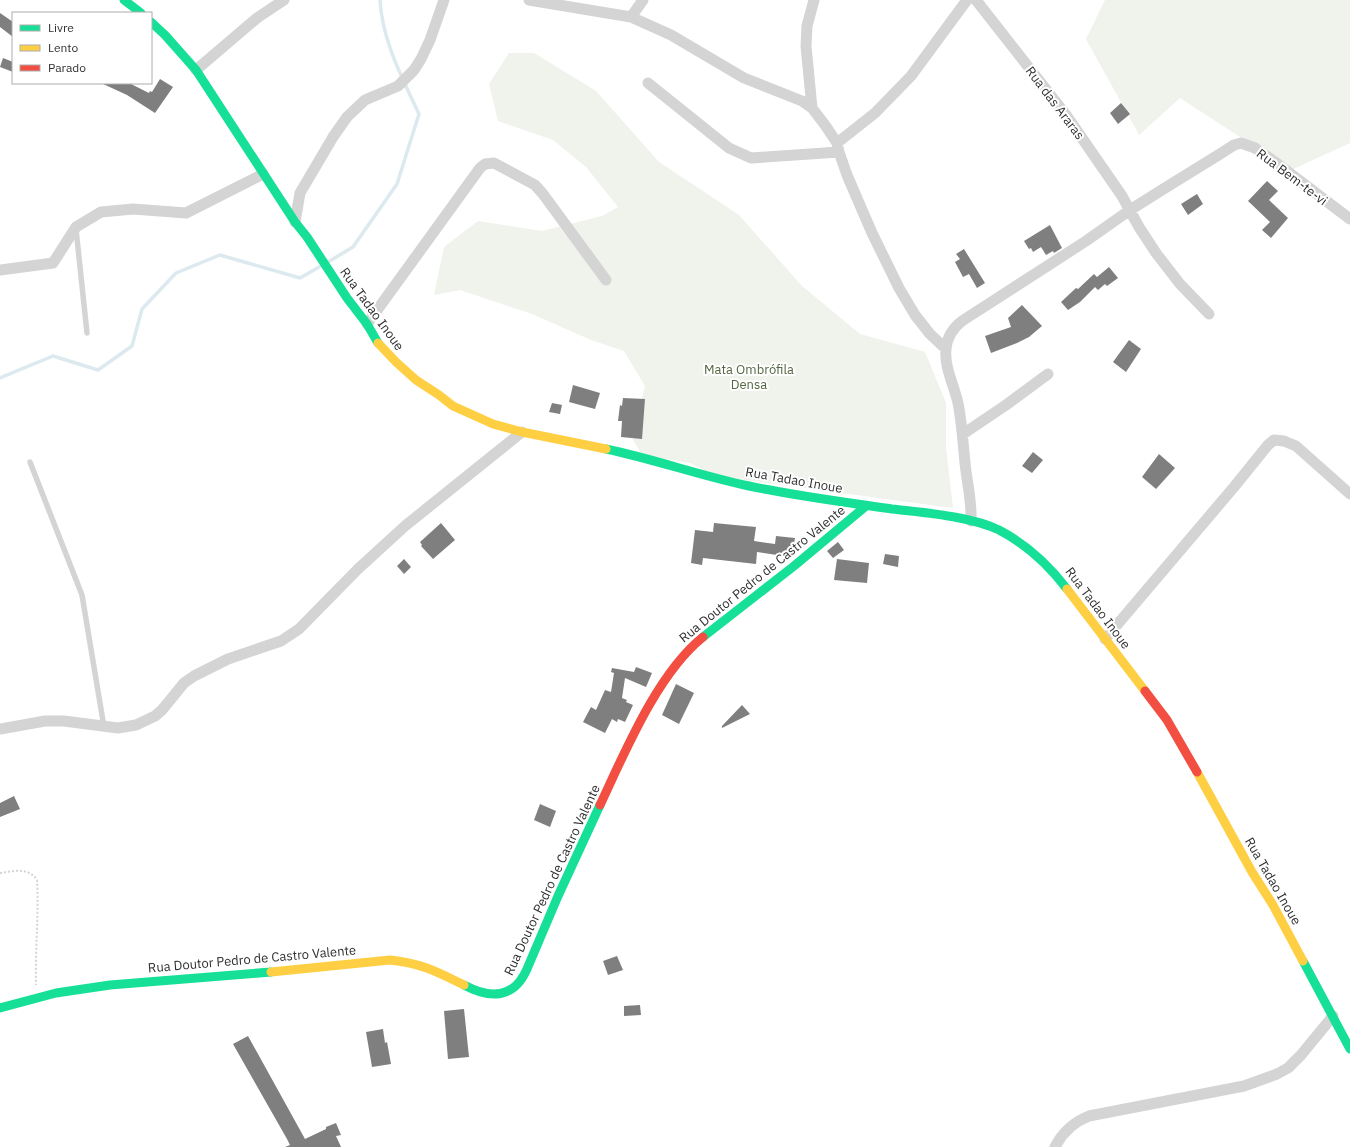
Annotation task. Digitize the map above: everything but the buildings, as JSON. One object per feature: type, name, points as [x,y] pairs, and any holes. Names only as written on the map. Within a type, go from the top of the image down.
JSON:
[{"type":"street","points":[[124,0],[140,12]]},
{"type":"street","points":[[196,70],[257,18],[284,0]]},
{"type":"street","points":[[295,222],[300,193],[320,158],[347,117],[365,100],[398,86],[408,78],[421,60],[430,40],[444,0]]},
{"type":"street","points":[[529,0],[566,3],[631,17],[671,35],[744,78],[802,101],[812,108],[826,125],[838,148],[872,233],[899,288],[919,320],[930,334],[946,349],[946,362],[958,402],[963,434],[965,462],[972,506],[971,521]]},
{"type":"street","points":[[631,17],[643,0]]},
{"type":"street","points":[[812,108],[806,46],[807,26],[814,0]]},
{"type":"street","points":[[648,83],[729,148],[751,158],[838,148],[911,76],[967,0]]},
{"type":"street","name":"Rua das Araras","points":[[976,0],[1066,115],[1122,196],[1139,227],[1156,253],[1180,284],[1209,314]]},
{"type":"street","name":"Rua Tadao Inoue","points":[[152,23],[170,40],[196,70],[295,222],[367,324],[379,344],[416,380],[453,406],[493,424],[522,432],[611,450],[706,476],[750,486],[834,501],[971,521],[998,530],[1031,550],[1055,573],[1167,720],[1179,739],[1252,872],[1273,905],[1350,1049]]},
{"type":"street","name":"Rua Bem-te-vi","points":[[946,349],[950,333],[962,320],[1086,241],[1130,210],[1234,145],[1241,144],[1255,148],[1350,219]]},
{"type":"street","points":[[367,324],[480,168],[485,164],[494,163],[535,185],[606,280]]},
{"type":"street","points":[[0,270],[53,262],[76,227],[101,212],[133,209],[186,213],[263,174]]},
{"type":"street","points":[[963,434],[1048,374]]},
{"type":"street","points":[[0,729],[45,721],[64,721],[118,728],[128,727],[147,720],[162,710],[184,683],[194,676],[228,659],[274,644],[288,637],[310,619],[358,569],[405,526],[522,432]]},
{"type":"street","points":[[1104,639],[1234,487],[1268,444],[1274,440],[1284,441],[1296,446],[1350,494]]},
{"type":"street","name":"Rua Doutor Pedro de Castro Valente","points":[[0,1008],[56,993],[110,985],[215,977],[390,960],[419,964],[440,972],[478,992],[500,994],[516,987],[525,974],[554,905],[627,750],[647,710],[668,674],[692,646],[794,566],[866,506]]},
{"type":"street","points":[[1055,1147],[1058,1140],[1074,1124],[1089,1116],[1244,1086],[1277,1074],[1288,1068],[1301,1055],[1333,1016]]},
{"type":"lane","points":[[76,227],[87,333]]},
{"type":"lane","points":[[30,462],[82,595],[104,727]]},
{"type":"path","points":[[0,873],[26,871],[30,872],[37,880],[37,998]]},
{"type":"green space","points":[[1105,0],[1350,0],[1350,143],[1291,170],[1180,98],[1139,135],[1086,39]]},
{"type":"green space","name":"Mata Ombrófila Densa","points":[[509,53],[534,53],[596,91],[659,162],[739,215],[802,286],[860,334],[925,352],[946,403],[946,448],[953,508],[715,476],[690,463],[642,455],[632,438],[645,386],[624,351],[591,340],[532,314],[460,290],[434,295],[444,247],[478,221],[542,231],[602,216],[618,207],[586,167],[553,140],[498,121],[489,84]]},
{"type":"waterway","points":[[328,262],[353,247],[397,184],[419,114],[400,73],[389,44],[380,0]]},
{"type":"waterway","points":[[0,378],[53,356],[98,370],[132,346],[142,309],[176,273],[220,255],[300,278],[321,266]]},
{"type":"traffic: fast","points":[[124,0],[140,12]]},
{"type":"traffic: fast","points":[[152,23],[165,35],[196,70],[295,222],[307,237],[347,298],[367,324],[378,343]]},
{"type":"traffic: fast","points":[[606,449],[749,486],[820,499],[975,521],[999,530],[1027,548],[1052,571],[1067,589]]},
{"type":"traffic: fast","points":[[703,637],[794,566],[866,506]]},
{"type":"traffic: fast","points":[[464,985],[483,993],[500,994],[508,991],[522,979],[600,805]]},
{"type":"traffic: fast","points":[[1303,961],[1350,1049]]},
{"type":"traffic: fast","points":[[0,1008],[56,993],[110,985],[271,972]]},
{"type":"traffic: slow","points":[[378,343],[416,380],[453,406],[493,424],[522,432],[606,449]]},
{"type":"traffic: slow","points":[[1067,589],[1145,691]]},
{"type":"traffic: slow","points":[[1197,772],[1252,872],[1273,905],[1303,961]]},
{"type":"traffic: slow","points":[[271,972],[390,960],[420,966],[437,972],[464,985]]},
{"type":"traffic: jam","points":[[600,805],[631,738],[657,692],[671,671],[686,653],[703,637]]},
{"type":"traffic: jam","points":[[1145,691],[1167,720],[1197,772]]}]
